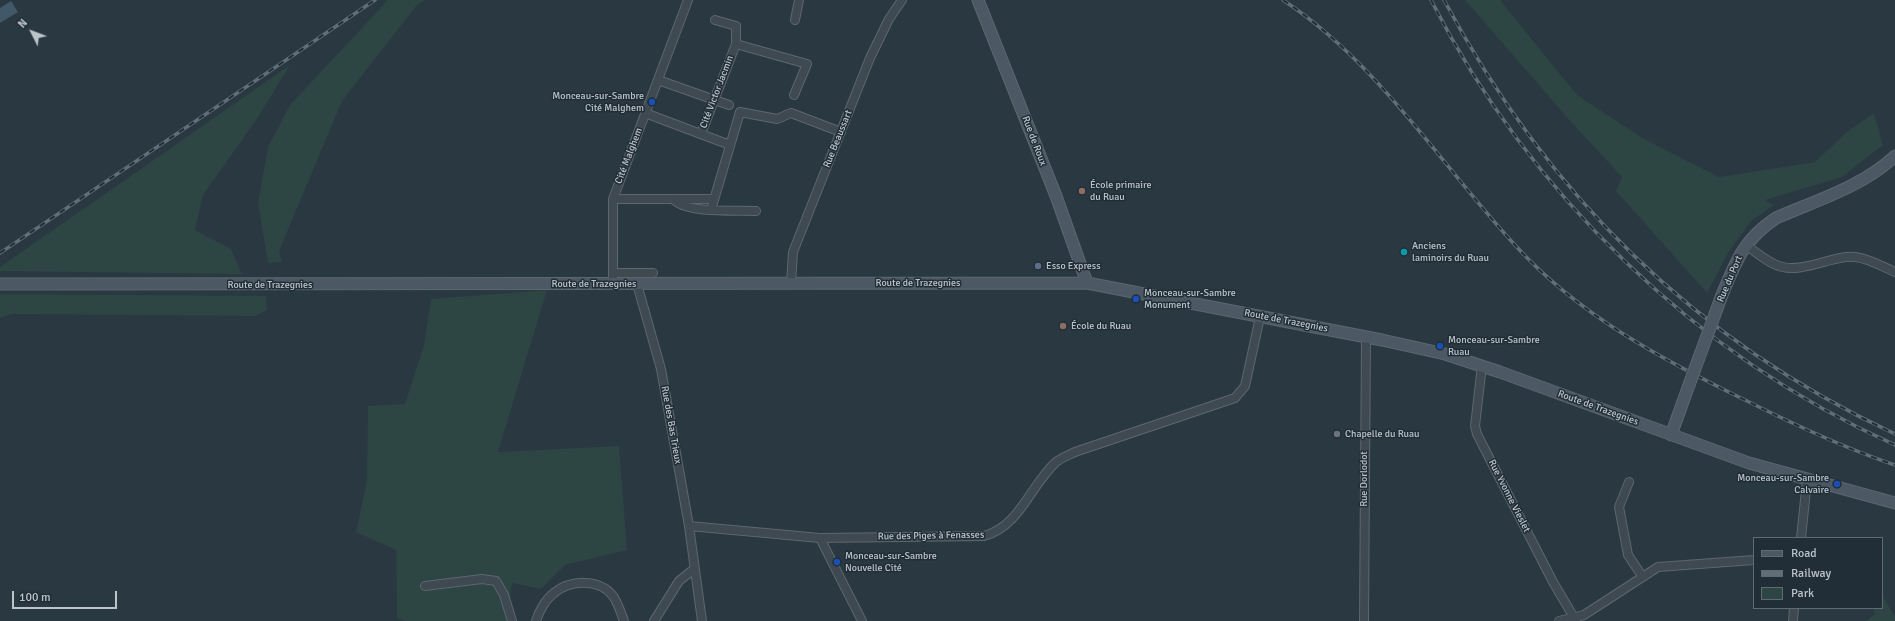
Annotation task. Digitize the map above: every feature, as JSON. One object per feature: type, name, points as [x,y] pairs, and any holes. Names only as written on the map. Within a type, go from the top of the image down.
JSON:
[{"type":"main road","name":"Rue de Roux","points":[[978,0],[1058,202],[1087,283]]},
{"type":"main road","name":"Rue du Port","points":[[1671,435],[1688,385],[1722,296],[1736,262],[1746,245],[1758,231],[1776,218],[1853,186],[1873,174],[1895,156]]},
{"type":"main road","name":"Route de Trazegnies","points":[[0,284],[613,278],[637,284],[1087,283],[1417,347],[1482,365],[1745,462],[1895,503]]},
{"type":"street","name":"Cité Malghem","points":[[613,278],[613,199],[688,0]]},
{"type":"street","points":[[795,20],[799,0]]},
{"type":"street","name":"Rue Beaussart","points":[[791,284],[793,252],[870,58],[888,19],[902,0]]},
{"type":"street","name":"Cité Victor Jacmin","points":[[715,20],[736,26],[736,44],[701,134],[730,145]]},
{"type":"street","name":"Cité Victor Jacmin","points":[[736,44],[807,64],[794,96]]},
{"type":"street","points":[[658,80],[729,105]]},
{"type":"street","points":[[711,210],[740,112],[777,119],[791,113],[840,132]]},
{"type":"street","points":[[645,113],[701,134]]},
{"type":"street","name":"Cité Malghem","points":[[613,199],[714,199]]},
{"type":"street","name":"Cité Malghem","points":[[673,199],[678,205],[711,210],[756,211]]},
{"type":"street","points":[[1746,245],[1778,267],[1790,269],[1802,268],[1843,257],[1856,257],[1895,272]]},
{"type":"street","points":[[613,278],[653,272]]},
{"type":"street","name":"Rue des Bas Trieux","points":[[637,284],[661,369],[689,526],[702,621]]},
{"type":"street","name":"Rue des Piges à Fenasses","points":[[689,526],[820,538],[984,536],[996,533],[1009,522],[1057,462],[1075,452],[1235,398],[1245,386],[1260,316]]},
{"type":"street","name":"Rue Dorlodot","points":[[1364,621],[1366,337]]},
{"type":"street","name":"Rue Yvonne Vieslet","points":[[1482,365],[1475,426],[1477,434],[1553,582],[1575,620]]},
{"type":"street","points":[[1801,537],[1807,480]]},
{"type":"street","points":[[1629,482],[1619,508],[1628,555],[1642,576]]},
{"type":"street","points":[[820,538],[862,621]]},
{"type":"street","points":[[1559,621],[1575,620],[1658,567],[1753,560]]},
{"type":"street","points":[[654,621],[679,581],[694,569]]},
{"type":"street","points":[[425,586],[482,579],[496,581],[504,595],[512,621]]},
{"type":"street","points":[[536,621],[544,603],[554,592],[569,584],[584,582],[604,588],[612,596],[624,621]]},
{"type":"street","points":[[1793,621],[1794,609]]},
{"type":"green space","points":[[388,0],[425,0],[417,5],[342,101],[279,251],[282,262],[268,263],[258,203],[268,147],[290,105]]},
{"type":"green space","points":[[1465,0],[1500,0],[1577,95],[1644,139],[1719,177],[1815,162],[1848,131],[1874,113],[1883,145],[1842,177],[1765,200],[1774,205],[1751,221],[1728,253],[1707,293],[1616,191],[1622,177],[1571,122]]},
{"type":"green space","points":[[290,65],[257,119],[203,195],[195,230],[231,249],[242,274],[0,271],[0,267]]},
{"type":"green space","points":[[547,290],[498,452],[619,446],[627,550],[565,565],[541,589],[512,583],[506,621],[406,621],[397,618],[396,550],[356,532],[367,481],[368,406],[405,404],[424,345],[431,299]]},
{"type":"green space","points":[[0,294],[266,296],[267,310],[256,316],[12,314],[0,318]]},
{"type":"green space","points":[[1883,597],[1895,617],[1895,621],[1866,621],[1875,614],[1873,609],[1883,609]]},
{"type":"water","points":[[11,1],[18,12],[0,23],[0,8]]},
{"type":"railway","points":[[0,253],[375,0]]},
{"type":"railway","points":[[1283,0],[1317,25],[1378,83],[1406,114],[1514,244],[1566,293],[1623,334],[1684,369],[1765,410],[1838,444],[1895,465]]},
{"type":"railway","points":[[1431,0],[1471,71],[1517,139],[1569,202],[1625,262],[1686,316],[1752,365],[1822,408],[1895,445]]},
{"type":"railway","points":[[1444,0],[1485,71],[1530,137],[1579,198],[1633,255],[1691,307],[1754,354],[1822,396],[1895,434]]},
{"type":"place","name":"Monceau-sur-Sambre Cité Malghem","points":[[652,102]]},
{"type":"place","name":"École primaire du Ruau","points":[[1082,191]]},
{"type":"place","name":"Anciens laminoirs du Ruau","points":[[1404,252]]},
{"type":"place","name":"Esso Express","points":[[1038,266]]},
{"type":"place","name":"Monceau-sur-Sambre Monument","points":[[1136,299]]},
{"type":"place","name":"École du Ruau","points":[[1063,326]]},
{"type":"place","name":"Monceau-sur-Sambre Ruau","points":[[1440,346]]},
{"type":"place","name":"Chapelle du Ruau","points":[[1337,434]]},
{"type":"place","name":"Monceau-sur-Sambre Calvaire","points":[[1837,484]]},
{"type":"place","name":"Monceau-sur-Sambre Nouvelle Cité","points":[[837,562]]}]
